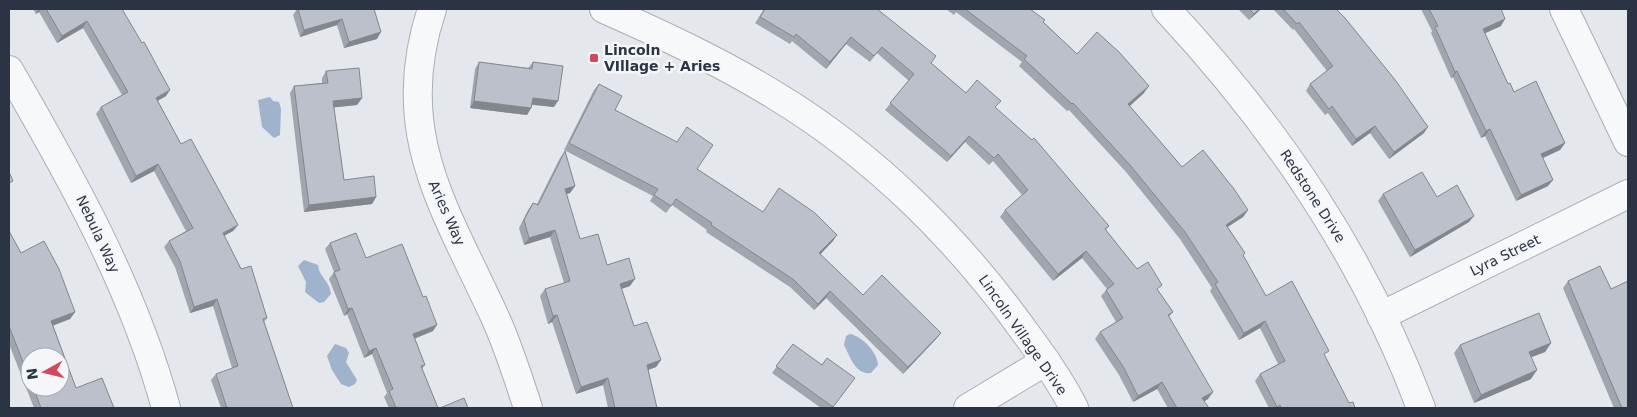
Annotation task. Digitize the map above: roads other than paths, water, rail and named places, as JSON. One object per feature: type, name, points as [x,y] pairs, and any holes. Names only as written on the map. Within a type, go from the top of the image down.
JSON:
[{"type":"street","name":"Aries Way","points":[[432,9],[420,57],[417,90],[419,122],[424,153],[444,212],[495,317],[518,374],[528,408]]},
{"type":"street","name":"Lincoln Village Drive","points":[[604,9],[725,66],[777,96],[828,131],[876,169],[922,210],[964,254],[1003,301],[1046,361],[1074,408]]},
{"type":"street","name":"Redstone Drive","points":[[1166,9],[1210,56],[1259,116],[1305,180],[1346,247],[1381,316],[1421,408]]},
{"type":"street","points":[[1564,9],[1628,142]]},
{"type":"street","name":"Nebula Way","points":[[9,70],[68,172],[106,248],[138,326],[166,408]]},
{"type":"street","name":"Lyra Street","points":[[1381,316],[1628,194]]},
{"type":"street","points":[[968,408],[1046,361]]},
{"type":"water","points":[[270,97],[273,101],[279,102],[281,109],[280,135],[274,138],[262,127],[258,100]]},
{"type":"water","points":[[304,260],[318,265],[320,273],[329,286],[331,294],[324,302],[319,303],[305,292],[306,282],[298,266]]},
{"type":"water","points":[[850,334],[855,335],[864,342],[875,355],[878,365],[871,373],[861,371],[851,359],[844,345],[846,336]]},
{"type":"water","points":[[335,344],[346,348],[349,353],[346,362],[357,380],[355,384],[349,387],[341,384],[332,370],[327,356]]},
{"type":"place","name":"Lincoln VIllage + Aries","points":[[594,58]]}]
